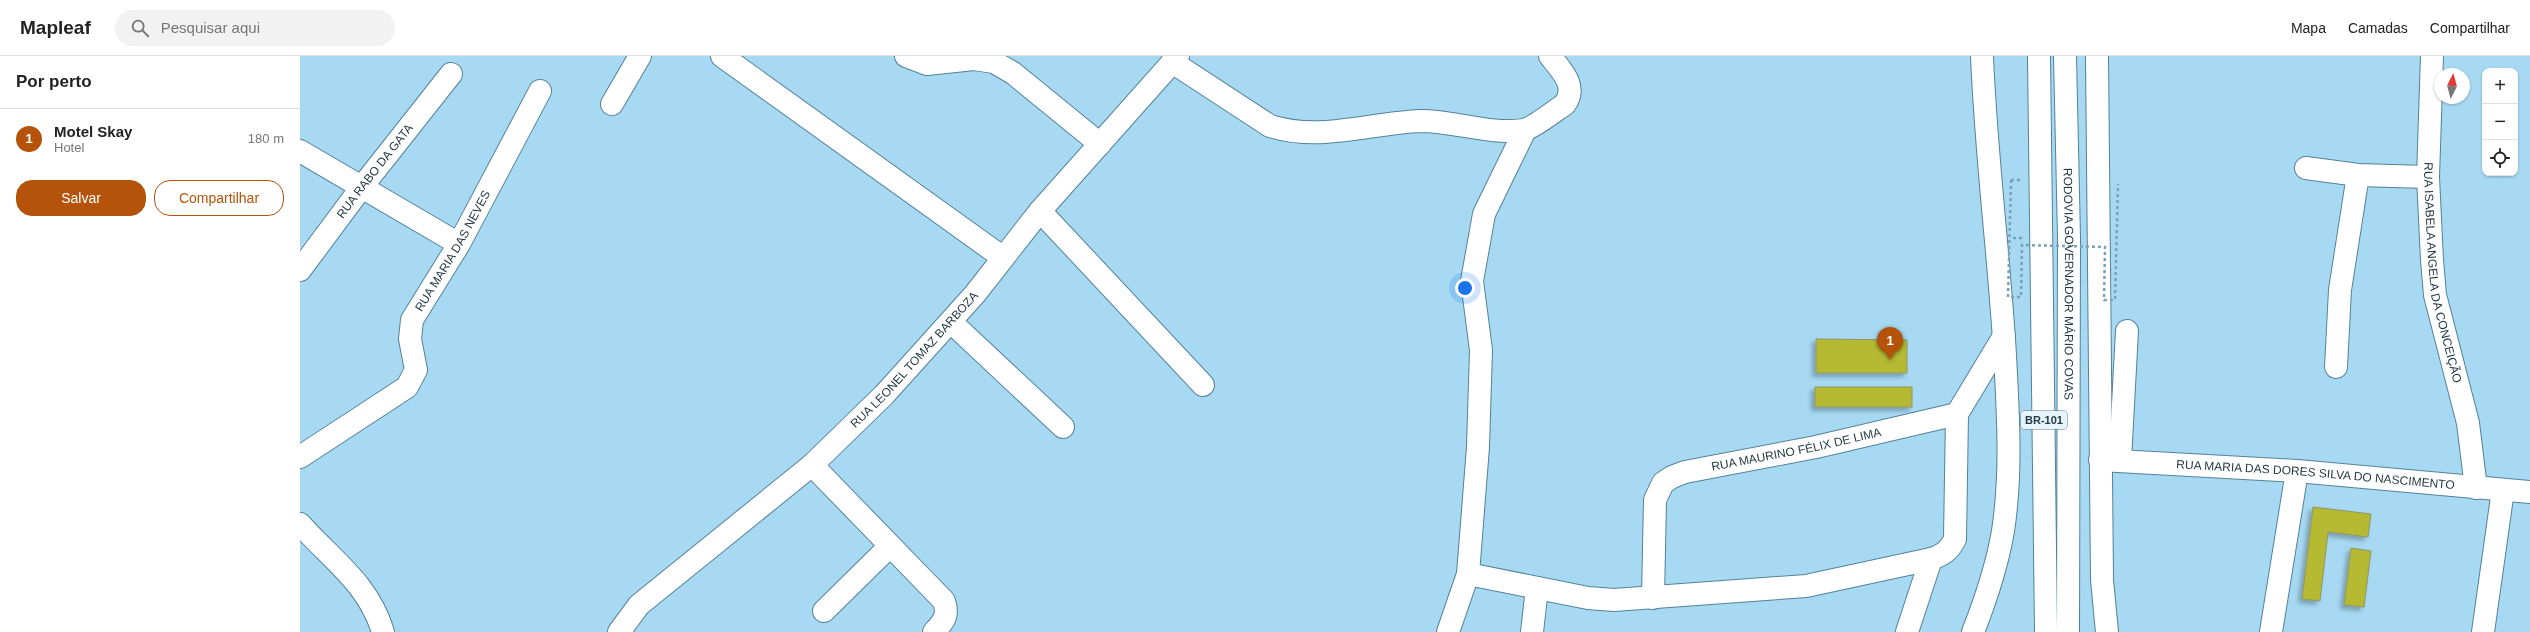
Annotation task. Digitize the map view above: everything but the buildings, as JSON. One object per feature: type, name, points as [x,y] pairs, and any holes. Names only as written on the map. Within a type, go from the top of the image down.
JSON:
[{"type":"main road","points":[[612,104],[640,56]]},
{"type":"main road","points":[[722,56],[1002,257]]},
{"type":"main road","points":[[906,56],[927,64],[974,59],[994,62],[1013,73],[1100,144]]},
{"type":"main road","points":[[1448,632],[1468,574],[1478,447],[1481,350],[1472,281],[1484,214],[1525,130],[1568,99],[1570,87],[1568,81],[1550,56]]},
{"type":"main road","points":[[1973,632],[1997,562],[2005,506],[2009,434],[2004,336],[1987,152],[1982,56]]},
{"type":"main road","name":"RODOVIA GOVERNADOR MÁRIO COVAS","points":[[2039,56],[2046,632]]},
{"type":"main road","name":"RODOVIA GOVERNADOR MÁRIO COVAS","points":[[2065,56],[2069,238],[2068,632]]},
{"type":"main road","points":[[2097,56],[2110,460]]},
{"type":"main road","name":"RUA ISABELA ANGELA DA CONCEIÇÃO","points":[[2432,56],[2428,177],[2435,295],[2468,423],[2476,488]]},
{"type":"main road","points":[[1175,59],[1255,118],[1287,131],[1322,134],[1420,121],[1492,129],[1525,130]]},
{"type":"main road","name":"RUA LEONEL TOMAZ BARBOZA","points":[[619,632],[639,605],[812,465],[884,395],[951,322],[1040,211],[1175,59]]},
{"type":"main road","name":"RUA RABO DA GATA","points":[[300,270],[361,188],[451,74]]},
{"type":"main road","name":"RUA MARIA DAS NEVES","points":[[300,457],[407,387],[416,370],[410,338],[412,320],[459,244],[540,91]]},
{"type":"main road","points":[[300,151],[459,244]]},
{"type":"main road","points":[[2306,168],[2358,175],[2428,177]]},
{"type":"main road","points":[[2336,367],[2340,290],[2358,175]]},
{"type":"main road","points":[[1040,211],[1203,385]]},
{"type":"main road","points":[[951,322],[1063,427]]},
{"type":"main road","points":[[2107,632],[2102,580],[2110,460],[2127,331]]},
{"type":"main road","points":[[1468,574],[1588,598],[1614,600],[1806,586],[1931,559],[1942,555],[1950,548],[1955,539],[1957,414],[2004,336]]},
{"type":"main road","name":"RUA MAURINO FÉLIX DE LIMA","points":[[1653,598],[1655,500],[1663,483],[1672,477],[1685,472],[1816,447],[1957,414]]},
{"type":"main road","name":"RUA MARIA DAS DORES SILVA DO NASCIMENTO","points":[[2110,460],[2297,471],[2530,492]]},
{"type":"main road","points":[[812,465],[944,601],[948,610],[945,620],[934,632]]},
{"type":"main road","points":[[2271,632],[2297,471]]},
{"type":"main road","points":[[2483,632],[2503,490]]},
{"type":"main road","points":[[300,524],[357,582],[370,599],[383,632]]},
{"type":"main road","points":[[824,611],[890,546]]},
{"type":"main road","points":[[2037,632],[2046,553]]},
{"type":"main road","points":[[1907,632],[1931,559]]},
{"type":"main road","points":[[1532,632],[1537,588]]},
{"type":"path","points":[[2011,180],[2008,297],[2021,298],[2022,245],[2105,247],[2104,300],[2115,300],[2118,184]]},
{"type":"place","name":"Motel Skay","points":[[1890,360]]}]
